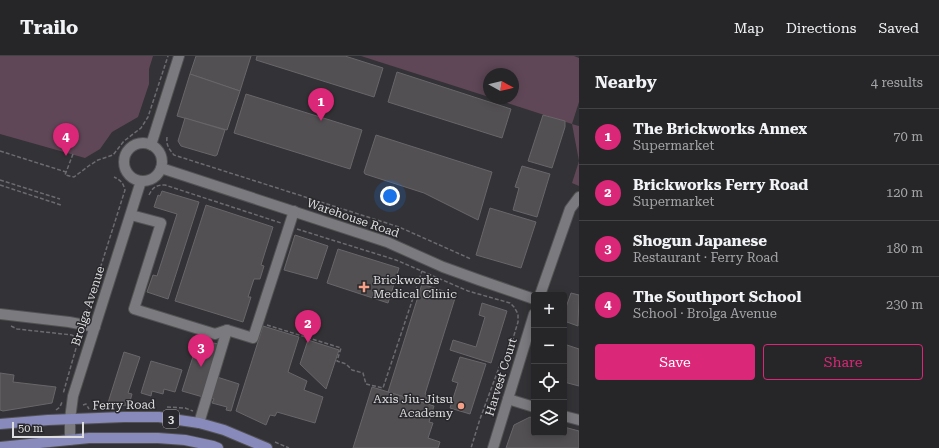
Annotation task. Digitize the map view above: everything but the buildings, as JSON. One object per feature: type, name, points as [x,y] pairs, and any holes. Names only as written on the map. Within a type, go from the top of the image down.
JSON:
[{"type":"main road","name":"Ferry Road","points":[[0,424],[70,419],[159,417],[199,423],[224,430],[267,448]]},
{"type":"main road","name":"3","points":[[0,447],[89,438],[158,438],[185,440],[214,447]]},
{"type":"street","points":[[151,145],[179,56]]},
{"type":"street","points":[[145,143],[151,145],[161,157],[162,162],[159,173],[150,180],[141,182],[134,180],[127,173],[124,163],[126,152],[134,145],[145,143]]},
{"type":"street","name":"Warehouse Road","points":[[161,168],[387,242],[450,269],[531,298]]},
{"type":"street","name":"Brolga Avenue","points":[[70,440],[70,419],[74,396],[141,182]]},
{"type":"street","points":[[541,292],[570,209],[579,197]]},
{"type":"street","points":[[131,215],[161,223],[134,309],[215,334],[227,330],[254,338],[294,211]]},
{"type":"street","points":[[0,314],[69,322],[95,327]]},
{"type":"street","name":"Harvest Court","points":[[493,448],[531,324]]},
{"type":"street","points":[[199,423],[227,330]]},
{"type":"street","points":[[508,399],[531,406]]},
{"type":"street","points":[[567,417],[579,420]]},
{"type":"path","points":[[0,151],[66,172],[65,175],[74,177],[90,164],[113,154],[124,141],[141,128],[148,117],[168,56]]},
{"type":"path","points":[[167,137],[166,142],[174,155],[399,227],[471,259]]},
{"type":"path","points":[[66,172],[73,154]]},
{"type":"path","points":[[86,313],[125,190],[120,180],[114,177]]},
{"type":"path","points":[[0,180],[60,199]]},
{"type":"path","points":[[149,195],[152,189],[159,185],[165,185],[396,260],[468,290],[510,303],[518,314],[518,322],[508,355],[500,365],[471,448]]},
{"type":"path","points":[[0,186],[61,205]]},
{"type":"path","points":[[258,323],[341,348],[337,361],[346,364],[352,370],[363,373],[366,384],[383,388],[422,271]]},
{"type":"path","points":[[8,324],[17,329],[72,335],[76,338],[78,341],[62,395]]},
{"type":"path","points":[[56,410],[60,407],[62,400]]},
{"type":"shaded area","points":[[0,56],[153,56],[149,69],[149,84],[138,117],[112,132],[100,149],[85,158],[0,134]]},
{"type":"shaded area","points":[[361,56],[574,56],[579,58],[579,102],[572,124],[510,104],[519,104],[519,68],[483,68],[483,95]]},
{"type":"shaded area","points":[[572,124],[579,126],[579,161]]},
{"type":"shaded area","points":[[579,161],[579,186],[572,183]]},
{"type":"place","name":"The Brickworks Annex","points":[[321,121]]},
{"type":"place","name":"The Southport School","points":[[66,156]]},
{"type":"place","name":"Brickworks Medical Clinic","points":[[364,287]]},
{"type":"place","name":"Brickworks Ferry Road","points":[[308,343]]},
{"type":"place","name":"Shogun Japanese","points":[[201,367]]},
{"type":"place","name":"Axis Jiu-Jitsu Academy","points":[[461,406]]}]
